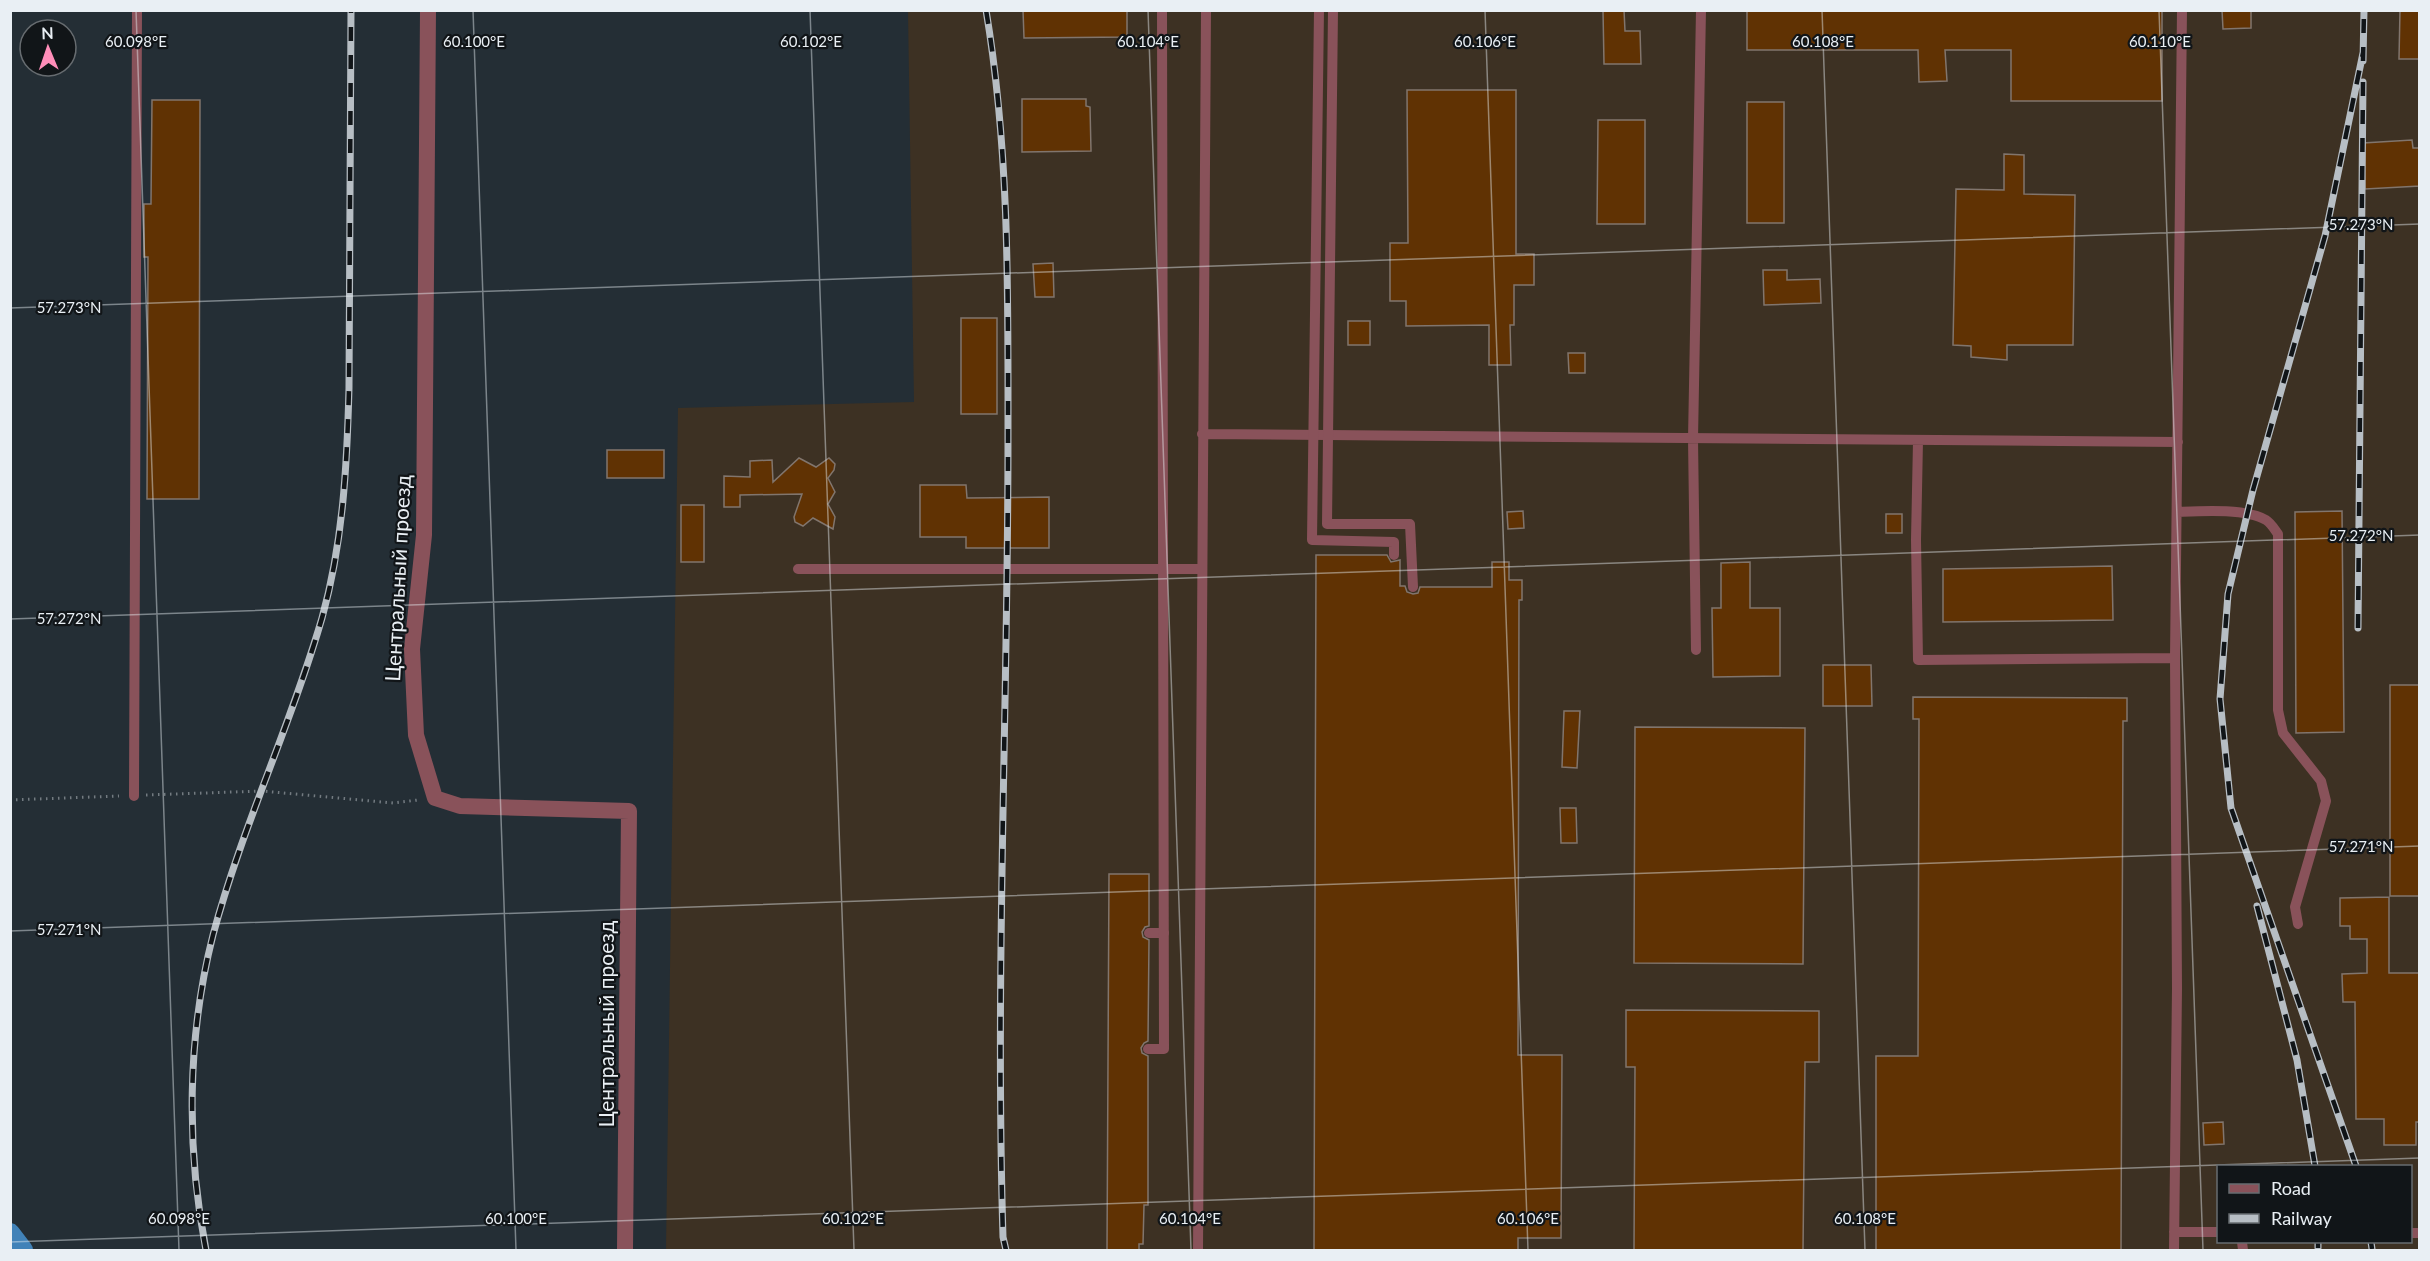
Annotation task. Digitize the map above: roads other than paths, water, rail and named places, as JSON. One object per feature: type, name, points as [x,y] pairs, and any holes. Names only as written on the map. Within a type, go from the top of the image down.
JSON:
[{"type":"street","name":"Центральный проезд","points":[[428,10],[424,535],[412,649],[416,735],[435,798],[460,806],[628,811],[625,1251]]},
{"type":"lane","points":[[134,796],[137,10]]},
{"type":"lane","points":[[1148,1049],[1164,1049],[1162,10]]},
{"type":"lane","points":[[1198,1251],[1206,10]]},
{"type":"lane","points":[[1319,10],[1312,540],[1394,542],[1394,555]]},
{"type":"lane","points":[[1333,10],[1328,524],[1410,524],[1413,586]]},
{"type":"lane","points":[[1696,650],[1693,439],[1701,10]]},
{"type":"lane","points":[[2174,1251],[2177,988],[2175,658],[2182,10]]},
{"type":"lane","points":[[1202,434],[2178,442]]},
{"type":"lane","points":[[1918,441],[1916,540],[1918,660],[2175,658]]},
{"type":"lane","points":[[2177,512],[2247,513],[2268,520],[2278,534],[2278,710],[2283,733],[2321,781],[2326,801],[2295,907],[2298,924]]},
{"type":"lane","points":[[798,569],[1201,569]]},
{"type":"lane","points":[[1149,933],[1164,933]]},
{"type":"lane","points":[[2174,1232],[2217,1232]]},
{"type":"waterway","points":[[10,1233],[23,1250]]},
{"type":"railway","points":[[206,1250],[195,1172],[192,1092],[198,1013],[204,974],[213,935],[238,855],[310,658],[322,618],[335,561],[343,504],[349,388],[351,10]]},
{"type":"railway","points":[[986,10],[1000,118],[1007,279],[1007,541],[1000,1038],[1003,1237],[1006,1250]]},
{"type":"railway","points":[[2363,61],[2364,10]]},
{"type":"railway","points":[[2356,1165],[2231,808],[2220,699],[2228,594],[2253,490],[2325,236],[2363,53]]},
{"type":"railway","points":[[2358,628],[2363,82]]},
{"type":"railway","points":[[2257,906],[2297,1060],[2315,1165]]},
{"type":"railway","points":[[2318,1243],[2318,1248]]},
{"type":"railway","points":[[2371,1243],[2372,1249]]}]
